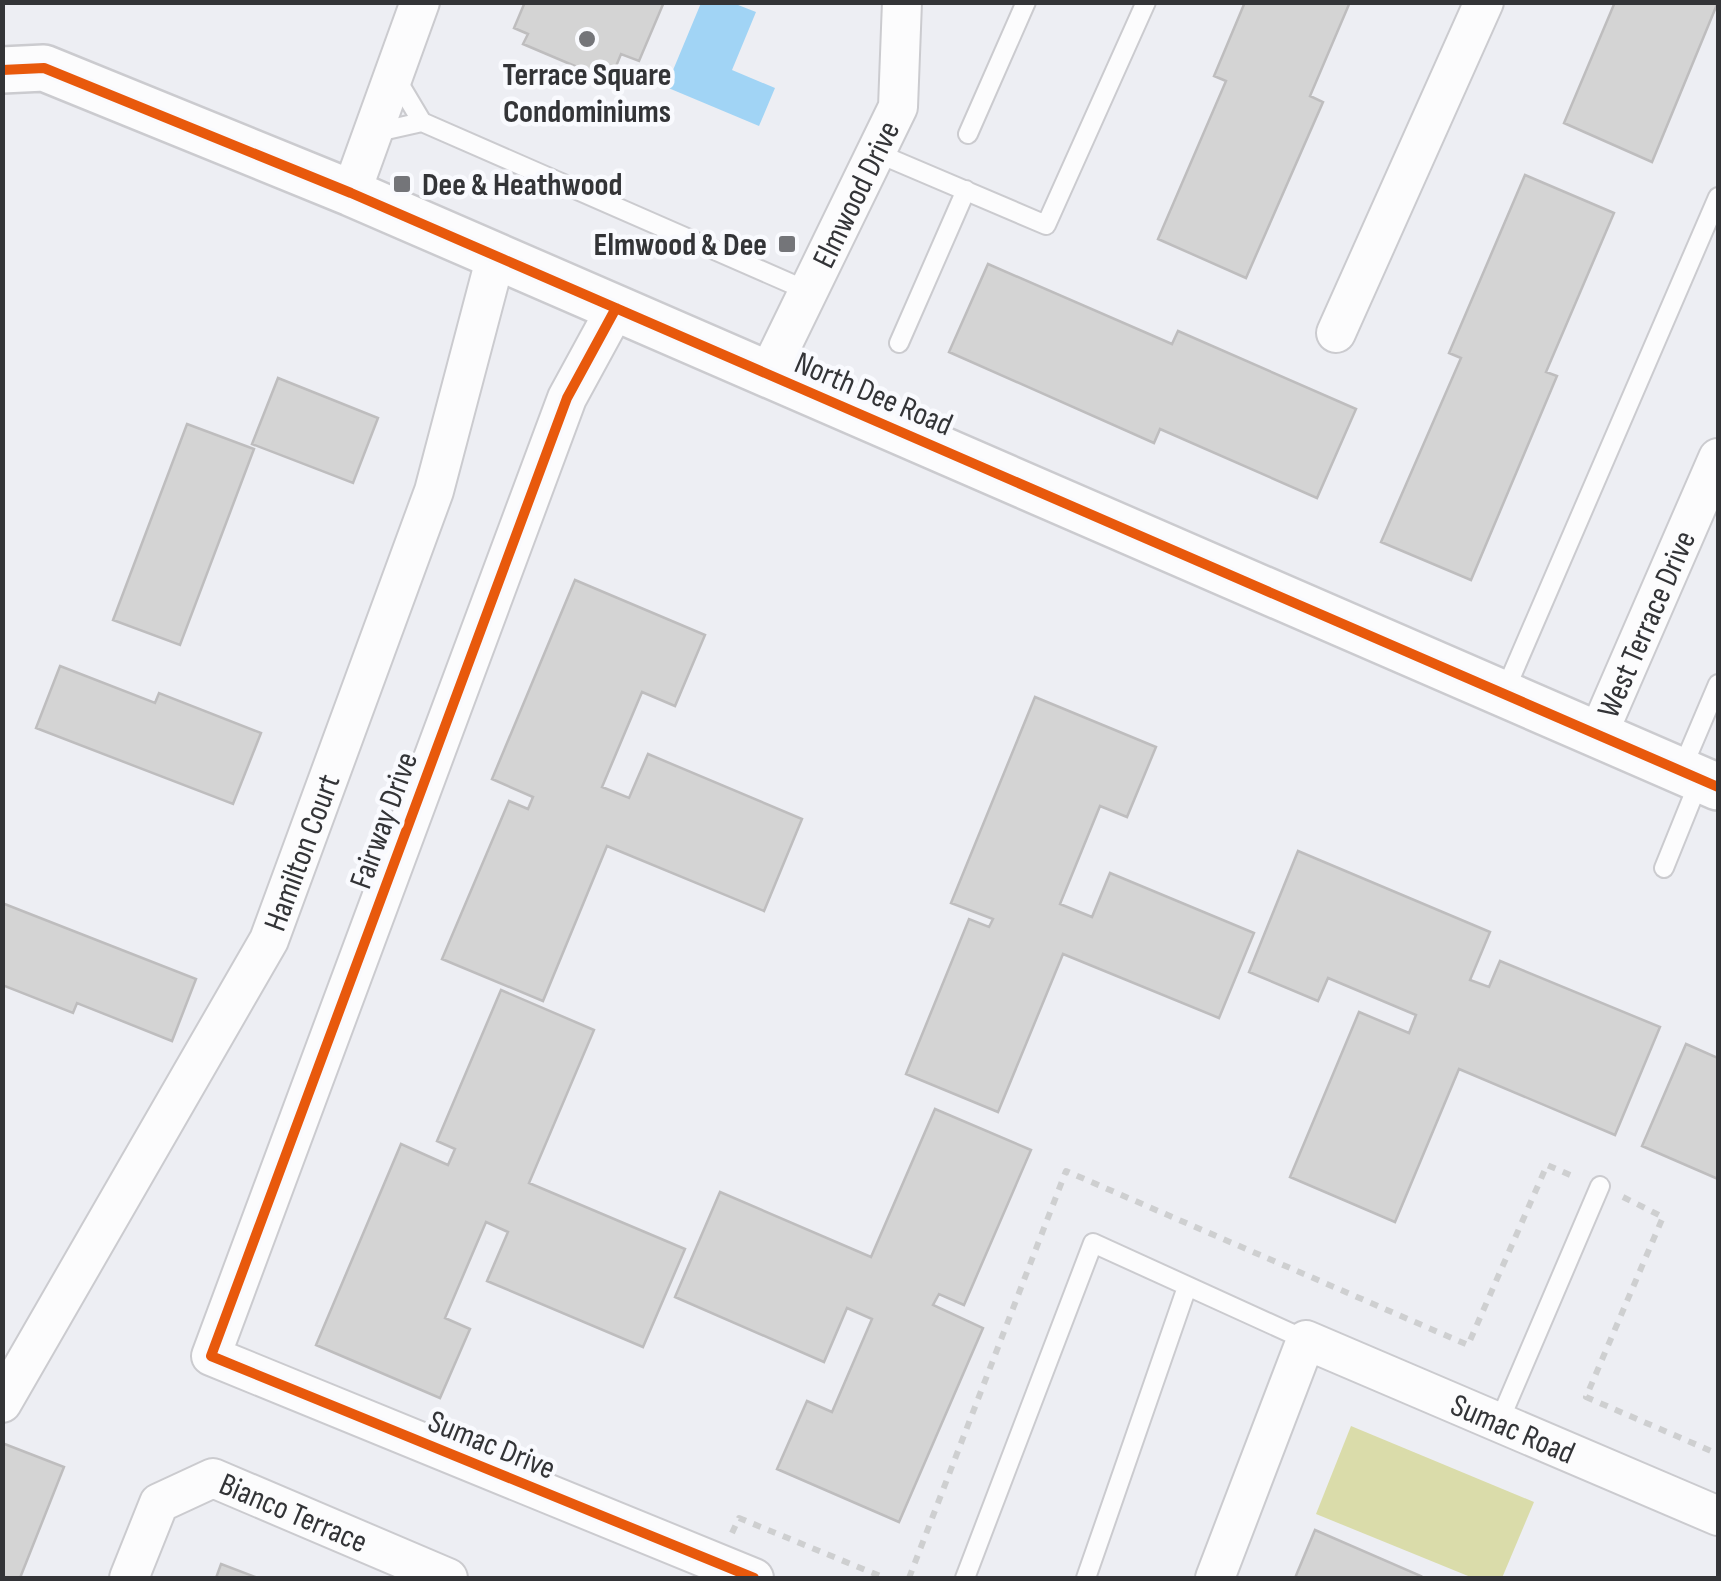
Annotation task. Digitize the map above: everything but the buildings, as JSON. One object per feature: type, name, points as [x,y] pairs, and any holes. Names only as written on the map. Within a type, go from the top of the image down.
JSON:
[{"type":"street","points":[[351,193],[420,2]]},
{"type":"street","name":"Elmwood Drive","points":[[768,374],[898,107],[902,2]]},
{"type":"street","points":[[1336,333],[1484,2]]},
{"type":"street","name":"North Dee Road","points":[[2,70],[44,68],[351,193],[1700,779]]},
{"type":"street","name":"Hamilton Court","points":[[2,1403],[269,940],[434,490],[496,256]]},
{"type":"street","name":"Fairway Drive","points":[[211,1356],[567,398],[616,308]]},
{"type":"street","name":"West Terrace Drive","points":[[1598,734],[1718,458]]},
{"type":"street","points":[[1215,1578],[1306,1340]]},
{"type":"street","name":"Sumac Road","points":[[1306,1340],[1718,1516]]},
{"type":"street","name":"Sumac Drive","points":[[211,1356],[754,1578]]},
{"type":"street","name":"Bianco Terrace","points":[[129,1578],[159,1503],[213,1478],[448,1578]]},
{"type":"lane","points":[[968,134],[1026,2]]},
{"type":"lane","points":[[876,152],[1046,224],[1146,2]]},
{"type":"lane","points":[[394,75],[422,122],[808,290]]},
{"type":"lane","points":[[373,133],[422,122]]},
{"type":"lane","points":[[898,343],[966,190]]},
{"type":"lane","points":[[1504,694],[1714,217],[1718,197]]},
{"type":"lane","points":[[1664,868],[1700,779],[1718,684]]},
{"type":"lane","points":[[1499,1422],[1600,1186]]},
{"type":"lane","points":[[965,1578],[1093,1244],[1306,1340]]},
{"type":"lane","points":[[1086,1578],[1187,1287]]},
{"type":"path","points":[[1600,1186],[1663,1217],[1586,1397],[1718,1454]]},
{"type":"path","points":[[739,1518],[885,1578]]},
{"type":"green space","points":[[1351,1426],[1534,1502],[1502,1578],[1473,1578],[1316,1514]]},
{"type":"water","points":[[701,3],[733,3],[756,12],[732,70],[775,88],[759,126],[666,87]]},
{"type":"cycle path","points":[[2,70],[44,68],[351,193],[1718,787]]},
{"type":"cycle path","points":[[616,308],[567,398],[211,1356],[754,1578]]},
{"type":"place","name":"Terrace Square Condominiums","points":[[587,39]]},
{"type":"place","name":"Dee & Heathwood","points":[[402,184]]},
{"type":"place","name":"Elmwood & Dee","points":[[787,244]]}]
